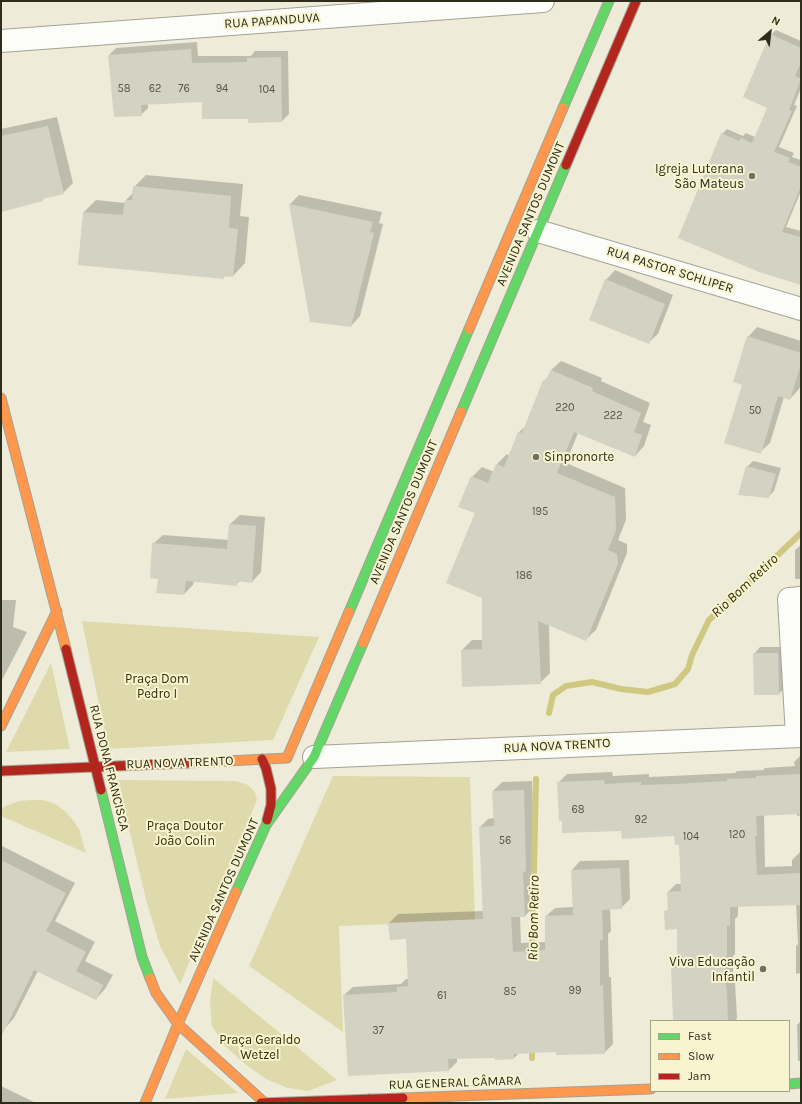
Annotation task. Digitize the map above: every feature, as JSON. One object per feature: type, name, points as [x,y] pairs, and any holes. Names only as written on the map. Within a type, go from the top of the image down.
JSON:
[{"type":"main road","name":"AVENIDA SANTOS DUMONT","points":[[287,758],[609,1]]},
{"type":"main road","name":"AVENIDA SANTOS DUMONT","points":[[145,1103],[178,1024],[266,825],[314,757],[636,1]]},
{"type":"main road","name":"RUA DONA FRANCISCA","points":[[1,398],[57,611],[142,957],[156,993],[178,1024],[265,1103]]},
{"type":"main road","points":[[1,726],[57,611]]},
{"type":"main road","name":"RUA NOVA TRENTO","points":[[1,771],[287,758]]},
{"type":"main road","points":[[262,759],[271,788],[271,804],[266,825]]},
{"type":"main road","points":[[790,1084],[801,1084]]},
{"type":"main road","name":"RUA GENERAL CÂMARA","points":[[261,1103],[366,1101],[650,1089]]},
{"type":"street","name":"RUA PAPANDUVA","points":[[1,41],[460,4],[543,1]]},
{"type":"street","name":"RUA PASTOR SCHLIPER","points":[[538,231],[801,309]]},
{"type":"street","points":[[799,736],[789,599],[801,598]]},
{"type":"street","name":"RUA NOVA TRENTO","points":[[314,757],[799,736]]},
{"type":"green space","name":"Praça Dom Pedro I","points":[[82,621],[319,637],[273,740],[108,749]]},
{"type":"green space","points":[[51,663],[70,749],[6,752]]},
{"type":"green space","points":[[333,776],[470,777],[475,921],[339,926],[343,1032],[249,966]]},
{"type":"green space","name":"Praça Doutor João Colin","points":[[117,780],[236,781],[248,785],[255,792],[257,800],[180,984],[160,946],[147,903]]},
{"type":"green space","points":[[43,800],[55,804],[66,812],[79,829],[86,853],[1,816],[1,809],[6,806],[19,801]]},
{"type":"green space","name":"Praça Geraldo Wetzel","points":[[213,978],[337,1080],[308,1091],[288,1088],[266,1079],[245,1064],[225,1046],[212,1026],[210,1002]]},
{"type":"green space","points":[[186,1049],[238,1093],[165,1099]]},
{"type":"building","points":[[770,34],[801,48],[801,62],[795,76],[801,79],[789,110],[792,111],[774,152],[790,158],[788,162],[801,167],[801,186],[782,232],[801,237],[801,285],[759,272],[678,238],[721,133],[739,141],[741,138],[752,143],[767,108],[743,97]]},
{"type":"building","points":[[191,49],[192,63],[247,62],[247,58],[281,57],[282,122],[248,123],[248,119],[202,119],[202,102],[141,105],[142,116],[114,117],[108,55]]},
{"type":"building","points":[[48,126],[64,194],[42,199],[43,201],[1,212],[1,136]]},
{"type":"building","points":[[133,186],[231,196],[229,228],[238,229],[233,277],[224,276],[224,279],[78,265],[83,212],[123,215],[125,200],[132,200]]},
{"type":"building","points":[[289,204],[373,222],[370,232],[374,233],[351,327],[310,322]]},
{"type":"building","points":[[605,279],[665,304],[649,344],[589,320]]},
{"type":"building","points":[[747,336],[801,353],[801,364],[790,400],[778,396],[761,454],[724,443],[742,385],[733,382]]},
{"type":"building","points":[[551,370],[593,388],[592,391],[641,413],[634,432],[642,435],[635,457],[574,432],[557,473],[615,497],[616,530],[608,550],[617,554],[618,564],[586,641],[538,621],[541,684],[462,687],[461,650],[482,649],[482,598],[446,583],[475,513],[458,507],[471,476],[488,483],[496,464],[504,467],[518,432],[522,433],[543,380],[545,381]]},
{"type":"building","points":[[746,466],[776,474],[769,498],[738,495]]},
{"type":"building","points":[[229,524],[256,526],[252,583],[237,581],[237,586],[186,581],[184,595],[156,593],[158,579],[150,578],[152,543],[227,549]]},
{"type":"building","points":[[753,653],[778,653],[779,695],[754,695]]},
{"type":"building","points":[[801,774],[801,814],[756,816],[757,836],[755,836],[757,875],[801,873],[801,905],[730,907],[730,926],[727,926],[727,963],[725,963],[728,1020],[673,1020],[671,968],[677,968],[677,929],[665,930],[664,911],[668,911],[667,892],[681,891],[679,845],[675,845],[674,836],[622,839],[621,831],[562,833],[562,821],[559,821],[557,782],[604,780],[605,784],[641,782],[641,785],[675,784],[727,781],[727,779],[756,778],[756,776]]},
{"type":"building","points":[[524,790],[526,871],[523,872],[525,917],[511,917],[513,952],[545,950],[545,916],[573,915],[571,870],[620,868],[622,909],[602,910],[603,940],[600,940],[600,986],[603,985],[605,1054],[556,1055],[556,1052],[514,1054],[514,1059],[448,1059],[449,1071],[348,1076],[343,995],[397,992],[397,987],[408,986],[406,939],[390,940],[388,923],[483,919],[479,827],[494,826],[492,791]]},
{"type":"building","points":[[1,860],[66,893],[46,931],[86,952],[76,971],[103,985],[96,1000],[34,970],[1,1037]]},
{"type":"waterway","name":"Rio Bom Retiro","points":[[549,713],[553,695],[566,686],[592,682],[621,689],[648,692],[675,684],[688,669],[692,655],[709,620],[801,533]]},
{"type":"waterway","name":"Rio Bom Retiro","points":[[532,958],[536,779]]},
{"type":"waterway","name":"Rio Bom Retiro","points":[[532,1047],[532,1058]]},
{"type":"traffic: fast","points":[[563,108],[609,1]]},
{"type":"traffic: fast","points":[[461,412],[566,165]]},
{"type":"traffic: fast","points":[[349,612],[469,329]]},
{"type":"traffic: fast","points":[[236,892],[266,825],[314,757],[363,643]]},
{"type":"traffic: fast","points":[[101,790],[142,957],[150,978]]},
{"type":"traffic: fast","points":[[790,1084],[801,1083]]},
{"type":"traffic: slow","points":[[469,329],[563,108]]},
{"type":"traffic: slow","points":[[1,398],[66,649]]},
{"type":"traffic: slow","points":[[363,643],[461,412]]},
{"type":"traffic: slow","points":[[1,726],[57,611]]},
{"type":"traffic: slow","points":[[187,763],[287,758],[349,612]]},
{"type":"traffic: slow","points":[[145,1103],[236,892]]},
{"type":"traffic: slow","points":[[150,978],[156,993],[178,1024],[265,1103]]},
{"type":"traffic: slow","points":[[403,1098],[650,1089]]},
{"type":"traffic: jam","points":[[566,165],[636,1]]},
{"type":"traffic: jam","points":[[66,649],[101,790]]},
{"type":"traffic: jam","points":[[262,759],[266,768],[271,789],[271,805],[267,820]]},
{"type":"traffic: jam","points":[[1,771],[187,763]]},
{"type":"traffic: jam","points":[[261,1103],[403,1098]]},
{"type":"traffic: jam","points":[[363,1103],[369,1099]]},
{"type":"place","name":"Igreja Luterana São Mateus","points":[[752,176]]},
{"type":"place","name":"Sinpronorte","points":[[536,457]]},
{"type":"place","name":"Viva Educação Infantil","points":[[763,969]]}]
